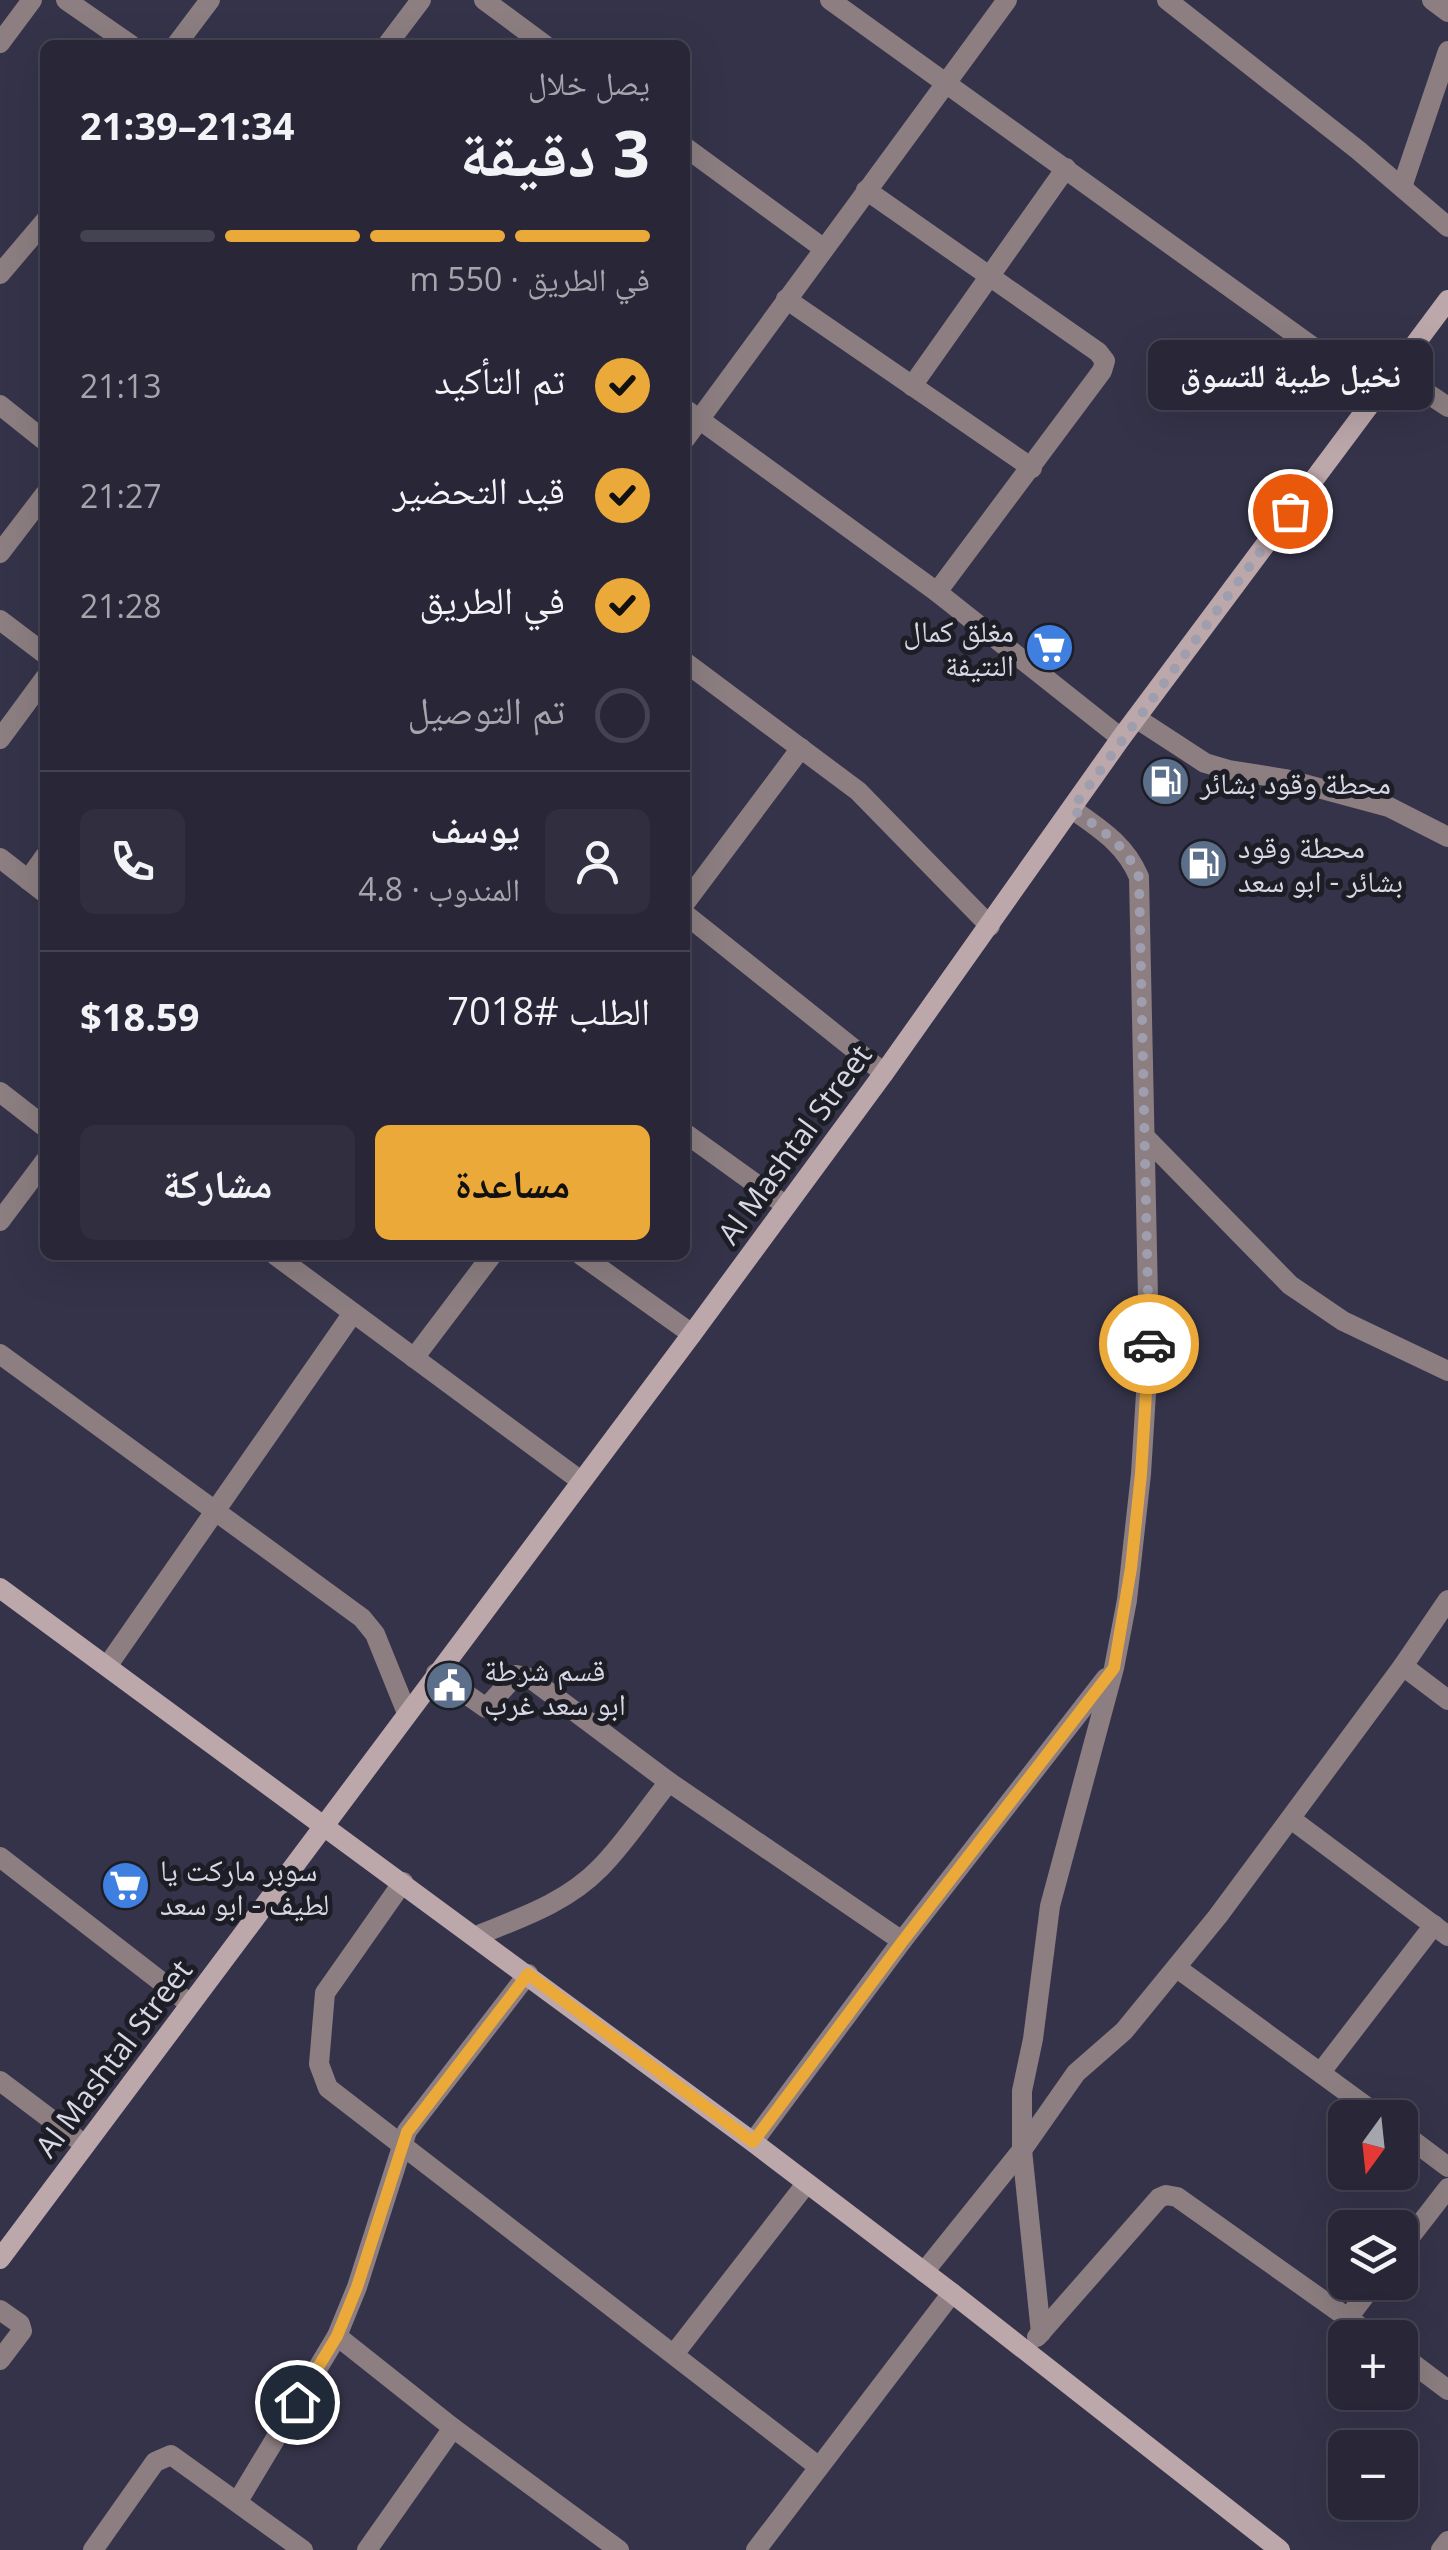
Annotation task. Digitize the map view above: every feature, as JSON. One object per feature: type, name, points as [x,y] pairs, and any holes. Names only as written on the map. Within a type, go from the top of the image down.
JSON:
[{"type":"street","points":[[0,43],[32,0]]},
{"type":"street","points":[[66,0],[124,40]]},
{"type":"street","points":[[180,40],[210,0]]},
{"type":"street","points":[[390,40],[421,0]]},
{"type":"street","points":[[484,0],[538,40]]},
{"type":"street","points":[[830,0],[1377,393]]},
{"type":"street","points":[[1006,0],[786,299],[692,415],[937,592],[1121,738]]},
{"type":"street","points":[[1167,0],[1448,227]]},
{"type":"street","points":[[1432,0],[1448,12]]},
{"type":"street","points":[[1402,187],[1448,50]]},
{"type":"street","points":[[690,151],[823,248]]},
{"type":"street","points":[[912,386],[1066,168]]},
{"type":"street","points":[[866,190],[1098,352],[1105,361],[1102,371],[1032,468],[937,592]]},
{"type":"street","points":[[0,274],[40,227]]},
{"type":"street","points":[[786,299],[1032,468]]},
{"type":"street","name":"Al Mashtal Street","points":[[0,2258],[692,1334],[990,926],[1121,738],[1448,300]]},
{"type":"street","points":[[1394,371],[1448,407]]},
{"type":"street","points":[[0,405],[40,437]]},
{"type":"street","points":[[0,553],[40,501]]},
{"type":"street","points":[[0,620],[40,650]]},
{"type":"street","points":[[690,666],[858,791],[990,926]]},
{"type":"street","points":[[0,739],[40,685]]},
{"type":"street","points":[[1136,718],[1205,763],[1285,779],[1389,807],[1448,837]]},
{"type":"street","points":[[690,896],[801,748]]},
{"type":"street","points":[[1041,2333],[1022,2150],[1022,2091],[1033,2040],[1050,1906],[1114,1668],[1128,1600],[1149,1345],[1139,877],[1132,859],[1119,843],[1072,809]]},
{"type":"street","points":[[0,858],[36,886]]},
{"type":"street","points":[[690,918],[884,1073]]},
{"type":"street","points":[[0,1092],[40,1123]]},
{"type":"street","points":[[690,1137],[785,1204]]},
{"type":"street","points":[[1146,1138],[1290,1285],[1343,1321],[1448,1371]]},
{"type":"street","points":[[0,1221],[40,1168]]},
{"type":"street","points":[[282,1260],[581,1481]]},
{"type":"street","points":[[414,1358],[488,1260]]},
{"type":"street","points":[[588,1260],[692,1334]]},
{"type":"street","points":[[108,1665],[353,1313]]},
{"type":"street","points":[[0,1354],[362,1618],[375,1634],[408,1713]]},
{"type":"street","points":[[0,1588],[753,2142],[1280,2550]]},
{"type":"street","points":[[924,2272],[1022,2150],[1076,2073],[1124,2031],[1177,1968],[1292,1819],[1448,1600]]},
{"type":"street","points":[[1403,1666],[1448,1700]]},
{"type":"street","points":[[753,2142],[1114,1668]]},
{"type":"street","points":[[436,1673],[486,1708],[516,1676],[523,1674],[670,1782],[902,1942]]},
{"type":"street","points":[[476,1936],[537,1912],[578,1886],[600,1868],[670,1782]]},
{"type":"street","points":[[1292,1819],[1441,1930],[1321,2072]]},
{"type":"street","points":[[0,1857],[190,2004]]},
{"type":"street","points":[[403,1882],[325,1993],[319,2064],[328,2088],[819,2468]]},
{"type":"street","points":[[1177,1968],[1358,2100]]},
{"type":"street","points":[[238,2501],[337,2336],[357,2287],[400,2146],[412,2124],[528,1974]]},
{"type":"street","points":[[0,2081],[85,2145]]},
{"type":"street","points":[[1418,2144],[1448,2167]]},
{"type":"street","points":[[674,2354],[806,2184]]},
{"type":"street","points":[[1418,2227],[1448,2188]]},
{"type":"street","points":[[1025,2352],[1166,2195],[1177,2197],[1351,2320]]},
{"type":"street","points":[[765,2546],[952,2293]]},
{"type":"street","points":[[1348,2318],[1362,2300]]},
{"type":"street","points":[[0,2310],[20,2324],[22,2331],[0,2360]]},
{"type":"street","points":[[337,2336],[452,2428],[620,2550]]},
{"type":"street","points":[[1418,2368],[1448,2390]]},
{"type":"street","points":[[367,2550],[452,2428]]},
{"type":"street","points":[[94,2550],[155,2462],[164,2455],[178,2457],[303,2550]]},
{"type":"street","points":[[1441,2550],[1448,2541]]},
{"type":"way so far","points":[[1149,1344],[1139,877],[1132,859],[1119,843],[1072,809],[1290,511]]},
{"type":"place","name":"نخيل طيبة للتسوق","points":[[1290,511]]},
{"type":"place","name":"مغلق كمال النتيفة","points":[[1049,647]]},
{"type":"place","name":"محطة وقود بشائر","points":[[1165,782]]},
{"type":"place","name":"محطة وقود بشائر - ابو سعد","points":[[1203,863]]},
{"type":"place","name":"قسم شرطة ابو سعد غرب","points":[[449,1686]]},
{"type":"place","name":"سوبر ماركت يا لطيف - ابو سعد","points":[[125,1886]]},
{"type":"route","points":[[297,2402],[337,2336],[357,2287],[407,2132],[528,1974],[753,2142],[1114,1668],[1128,1600],[1149,1344]]}]
